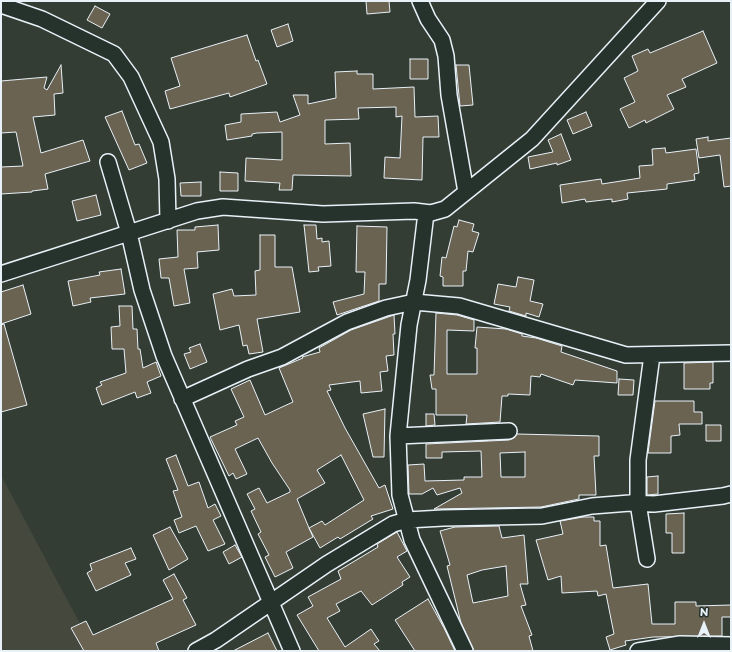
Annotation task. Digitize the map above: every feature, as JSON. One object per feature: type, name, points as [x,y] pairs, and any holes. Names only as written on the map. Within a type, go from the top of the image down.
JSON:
[{"type":"street","points":[[420,1],[428,19],[442,40],[446,56],[449,95],[466,192]]},
{"type":"street","points":[[1,274],[197,211],[223,207],[323,214],[414,211],[431,213],[446,209],[532,139],[658,1]]},
{"type":"street","points":[[1,5],[42,19],[114,54],[131,77],[161,142],[167,179],[168,221]]},
{"type":"street","points":[[108,162],[129,233],[142,290],[164,356],[292,651]]},
{"type":"street","points":[[426,213],[414,302],[409,325],[398,436],[400,495],[412,540],[464,651]]},
{"type":"street","points":[[182,399],[248,369],[282,357],[347,322],[386,308],[414,302],[459,306],[626,355],[731,353]]},
{"type":"street","points":[[647,559],[638,503],[638,460],[652,355]]},
{"type":"street","points":[[398,436],[510,431]]},
{"type":"street","points":[[201,650],[271,604],[327,564],[393,524],[407,520],[542,516],[592,506],[638,503],[654,504],[731,494]]},
{"type":"street","points":[[638,651],[680,644],[731,645]]},
{"type":"shaded area","points":[[1,475],[63,592],[95,651],[1,651]]},
{"type":"building","points":[[366,1],[389,1],[390,12],[367,14]]},
{"type":"building","points":[[95,6],[110,14],[102,28],[87,20]]},
{"type":"building","points":[[288,24],[293,41],[277,47],[271,30]]},
{"type":"building","points":[[703,31],[717,63],[682,79],[686,87],[667,95],[674,109],[646,123],[645,120],[629,128],[620,109],[635,102],[624,78],[638,71],[632,56],[648,49],[650,53]]},
{"type":"building","points":[[247,35],[256,61],[258,60],[267,84],[230,97],[229,93],[170,109],[165,91],[180,86],[171,58]]},
{"type":"building","points":[[410,59],[428,59],[428,79],[410,79]]},
{"type":"building","points":[[61,65],[63,93],[54,94],[55,115],[33,117],[41,153],[83,140],[90,161],[45,174],[48,189],[32,192],[1,194],[1,167],[23,166],[16,132],[1,133],[1,81],[47,77],[44,88],[47,90]]},
{"type":"building","points":[[456,65],[469,65],[473,105],[460,106]]},
{"type":"building","points":[[357,71],[357,74],[373,74],[373,89],[414,87],[415,117],[438,116],[439,137],[423,137],[422,180],[384,178],[385,157],[400,158],[402,116],[396,117],[396,107],[358,108],[359,119],[325,120],[325,144],[350,143],[351,176],[293,175],[292,190],[279,190],[280,183],[245,181],[246,158],[282,160],[282,132],[257,133],[252,134],[252,136],[227,140],[225,125],[241,122],[241,114],[277,112],[280,122],[300,115],[293,95],[308,95],[308,104],[336,98],[335,72]]},
{"type":"building","points":[[122,111],[135,145],[139,144],[147,163],[129,170],[105,117]]},
{"type":"building","points":[[586,112],[592,126],[573,134],[567,120]]},
{"type":"building","points":[[561,134],[571,160],[557,165],[557,163],[530,169],[528,157],[553,152],[548,140]]},
{"type":"building","points":[[708,137],[708,141],[731,138],[731,186],[724,187],[720,155],[699,158],[696,139]]},
{"type":"building","points":[[665,148],[666,153],[696,149],[699,173],[694,174],[695,180],[667,184],[667,189],[627,193],[628,199],[612,202],[612,199],[586,202],[585,199],[562,203],[560,185],[601,179],[602,184],[640,178],[639,166],[653,165],[652,149]]},
{"type":"building","points":[[220,172],[238,173],[238,191],[220,191]]},
{"type":"building","points":[[201,182],[201,196],[181,196],[180,183]]},
{"type":"building","points":[[96,195],[101,215],[77,221],[72,201]]},
{"type":"building","points":[[459,220],[474,224],[472,231],[479,233],[473,252],[468,251],[466,271],[463,271],[463,286],[443,286],[443,277],[440,276],[442,257],[446,258],[454,226],[457,227]]},
{"type":"building","points":[[218,225],[219,250],[197,252],[198,268],[184,269],[190,303],[174,306],[169,278],[161,278],[159,259],[178,257],[177,230],[195,230],[195,227]]},
{"type":"building","points":[[304,225],[316,225],[317,239],[322,238],[322,242],[329,241],[331,266],[318,267],[319,271],[309,272]]},
{"type":"building","points":[[357,226],[387,227],[386,284],[379,284],[379,301],[337,315],[333,302],[364,294],[365,272],[356,272]]},
{"type":"building","points":[[260,235],[275,235],[275,267],[292,267],[300,312],[257,319],[263,352],[249,354],[247,345],[243,346],[239,325],[220,330],[213,294],[232,289],[234,296],[256,295],[255,271],[260,270]]},
{"type":"building","points":[[121,269],[125,294],[90,298],[91,302],[73,306],[68,281],[100,275],[99,272]]},
{"type":"building","points":[[518,277],[534,280],[530,301],[543,304],[539,317],[526,313],[526,316],[509,311],[510,307],[494,304],[498,284],[516,287]]},
{"type":"building","points":[[23,285],[31,314],[1,324],[1,292]]},
{"type":"building","points":[[119,306],[132,306],[133,329],[137,329],[138,349],[140,349],[143,368],[156,362],[161,376],[147,382],[151,393],[137,398],[135,392],[102,405],[96,388],[102,385],[100,382],[126,373],[124,349],[112,349],[111,327],[120,326]]},
{"type":"building","points":[[436,313],[457,315],[474,320],[474,331],[447,330],[447,374],[477,374],[477,348],[475,348],[477,327],[506,329],[522,334],[522,336],[536,338],[562,346],[561,352],[617,371],[617,383],[575,380],[573,385],[541,374],[540,377],[531,376],[530,395],[508,394],[508,396],[502,396],[500,422],[466,424],[467,415],[436,415],[436,389],[432,389],[430,375],[434,375]]},
{"type":"building","points":[[394,315],[394,355],[386,356],[388,371],[380,372],[382,391],[361,393],[360,381],[329,385],[331,390],[327,391],[345,428],[379,488],[385,485],[393,509],[371,516],[373,519],[340,539],[338,537],[320,548],[309,528],[313,537],[286,552],[293,568],[275,577],[265,557],[269,555],[258,534],[261,532],[251,511],[255,509],[247,494],[259,488],[267,503],[290,492],[290,490],[258,438],[235,449],[247,474],[236,479],[233,473],[229,476],[210,437],[237,425],[235,421],[244,417],[231,389],[250,380],[265,415],[293,402],[279,368],[303,358],[302,357],[320,352],[319,348],[351,330]],"holes":[[[341,455],[364,500],[325,525],[322,521],[309,528],[297,499],[325,483],[317,470]]]},
{"type":"building","points":[[4,324],[27,405],[1,412],[1,325]]},
{"type":"building","points":[[200,344],[207,362],[190,369],[184,354],[191,352],[189,348]]},
{"type":"building","points":[[713,362],[713,383],[710,383],[710,389],[684,389],[684,363]]},
{"type":"building","points":[[619,379],[634,380],[633,395],[618,395]]},
{"type":"building","points":[[655,401],[694,401],[694,412],[702,412],[702,424],[679,424],[680,435],[671,436],[671,453],[648,453]]},
{"type":"building","points":[[385,409],[384,457],[373,457],[363,414]]},
{"type":"building","points":[[426,414],[434,414],[435,425],[426,426]]},
{"type":"building","points":[[706,425],[721,425],[721,441],[706,441]]},
{"type":"building","points":[[517,434],[599,436],[599,456],[594,456],[596,495],[579,495],[579,499],[541,507],[434,509],[462,493],[460,488],[437,495],[433,488],[422,494],[409,494],[408,465],[424,464],[425,481],[464,480],[464,477],[482,477],[481,451],[442,452],[442,458],[426,458],[426,444],[509,440],[514,438]],"holes":[[[525,452],[525,477],[501,477],[500,453]]]},
{"type":"building","points":[[176,455],[188,486],[199,482],[208,508],[215,504],[221,516],[213,520],[225,544],[208,551],[196,526],[179,533],[174,520],[182,517],[173,491],[178,490],[166,459]]},
{"type":"building","points":[[658,476],[658,494],[647,495],[647,477]]},
{"type":"building","points":[[684,513],[684,553],[672,553],[672,533],[666,533],[666,514]]},
{"type":"building","points":[[583,517],[594,517],[594,521],[600,521],[600,546],[606,545],[613,588],[648,584],[652,624],[675,624],[675,602],[696,602],[696,606],[731,605],[731,617],[722,617],[722,636],[653,637],[625,641],[626,645],[610,650],[606,637],[614,634],[606,594],[598,596],[597,591],[562,593],[561,576],[548,580],[536,540],[563,534],[560,521]]},
{"type":"building","points":[[499,526],[502,538],[524,535],[528,584],[520,584],[526,605],[521,606],[532,635],[529,636],[533,651],[474,651],[461,623],[447,566],[450,565],[440,531],[455,527]],"holes":[[[506,566],[508,596],[473,603],[467,575],[482,570]]]},
{"type":"building","points":[[170,527],[188,559],[169,570],[153,535]]},
{"type":"building","points":[[397,532],[407,551],[397,557],[410,577],[402,582],[403,585],[372,605],[361,591],[336,604],[340,611],[327,618],[345,647],[371,629],[379,641],[374,644],[380,651],[319,651],[297,615],[313,606],[308,597],[341,579],[338,571],[378,547],[377,544]]},
{"type":"building","points":[[235,545],[242,557],[229,564],[223,552]]},
{"type":"building","points":[[131,548],[136,559],[125,563],[131,575],[96,591],[87,573],[92,570],[90,564]]},
{"type":"building","points":[[174,574],[187,598],[183,600],[196,625],[156,643],[159,651],[84,651],[71,628],[86,621],[93,635],[173,599],[163,580]]},
{"type":"building","points":[[428,599],[455,651],[415,651],[395,620]]},
{"type":"building","points":[[268,633],[277,651],[233,651]]}]
